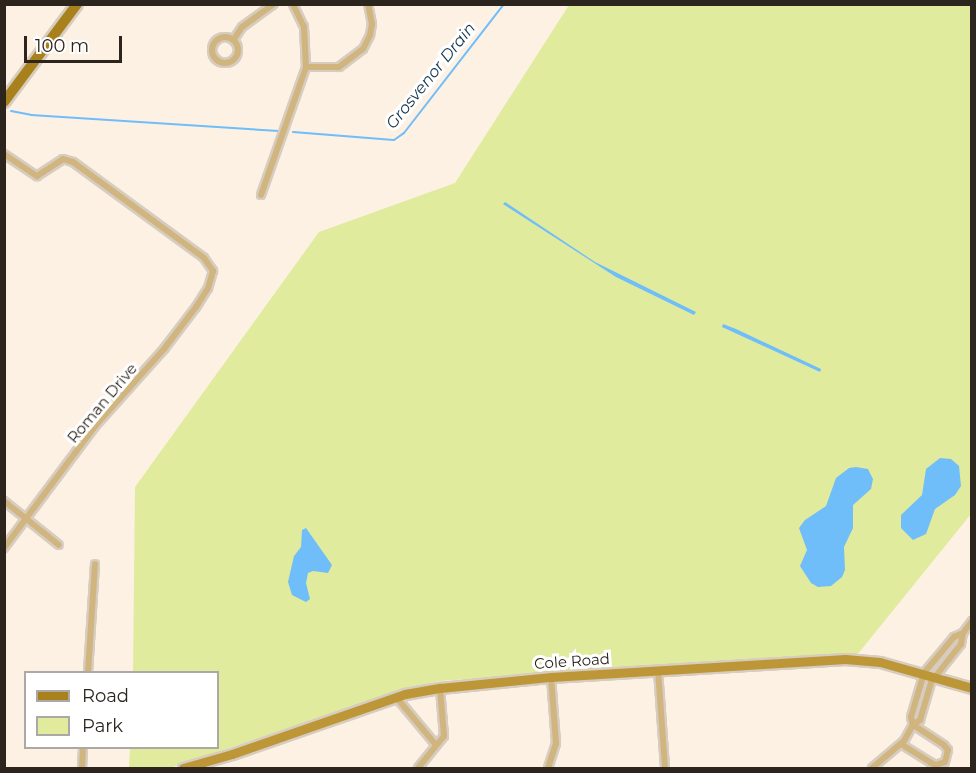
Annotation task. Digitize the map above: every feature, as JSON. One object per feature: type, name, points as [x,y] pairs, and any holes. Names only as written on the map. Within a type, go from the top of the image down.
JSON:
[{"type":"main road","points":[[4,102],[77,4]]},
{"type":"street","points":[[234,39],[242,27],[274,4]]},
{"type":"street","points":[[261,195],[306,67],[305,34],[293,4]]},
{"type":"street","points":[[306,67],[339,67],[352,60],[363,49],[372,24],[368,4]]},
{"type":"street","points":[[219,38],[234,39],[237,43],[236,57],[228,63],[222,63],[214,56],[214,43],[219,38]]},
{"type":"street","name":"Roman Drive","points":[[4,154],[37,176],[63,159],[73,162],[204,258],[213,270],[208,288],[196,307],[164,349],[96,425],[4,548]]},
{"type":"street","points":[[4,501],[59,545]]},
{"type":"street","points":[[88,671],[94,564]]},
{"type":"street","points":[[872,768],[901,744],[913,725],[920,720],[930,675],[961,644],[963,633],[972,621]]},
{"type":"street","points":[[901,744],[931,764],[945,762],[948,750],[913,725],[911,717],[930,675],[954,637],[963,633]]},
{"type":"street","name":"Cole Road","points":[[183,768],[232,754],[396,697],[440,688],[551,677],[845,659],[880,662],[972,688]]},
{"type":"street","points":[[658,670],[665,768]]},
{"type":"street","points":[[548,768],[556,743],[551,677]]},
{"type":"street","points":[[418,768],[444,736],[440,688]]},
{"type":"street","points":[[396,697],[436,745]]},
{"type":"street","points":[[82,768],[83,749]]},
{"type":"green space","points":[[569,5],[971,5],[971,514],[857,655],[740,660],[439,681],[404,689],[170,768],[129,768],[130,749],[219,749],[219,671],[133,671],[135,487],[319,232],[455,183]]},
{"type":"water","points":[[505,202],[595,262],[696,312],[694,315],[616,277],[503,204]]},
{"type":"water","points":[[723,324],[821,369],[820,372],[722,327]]},
{"type":"water","points":[[940,458],[951,459],[959,466],[961,486],[955,495],[935,509],[926,534],[913,540],[901,528],[901,515],[922,495],[926,469]]},
{"type":"water","points":[[849,468],[868,469],[873,479],[871,489],[853,505],[853,528],[844,547],[845,570],[842,577],[831,586],[818,587],[811,583],[800,566],[807,550],[799,528],[805,520],[826,506],[836,478]]},
{"type":"water","points":[[306,528],[332,565],[328,573],[313,571],[308,573],[306,583],[310,599],[306,602],[292,595],[288,582],[294,556],[301,547],[302,530]]},
{"type":"waterway","name":"Grosvenor Drain","points":[[293,132],[394,140],[404,133],[504,4]]},
{"type":"waterway","name":"Grosvenor Drain","points":[[11,111],[31,115],[278,131]]}]
